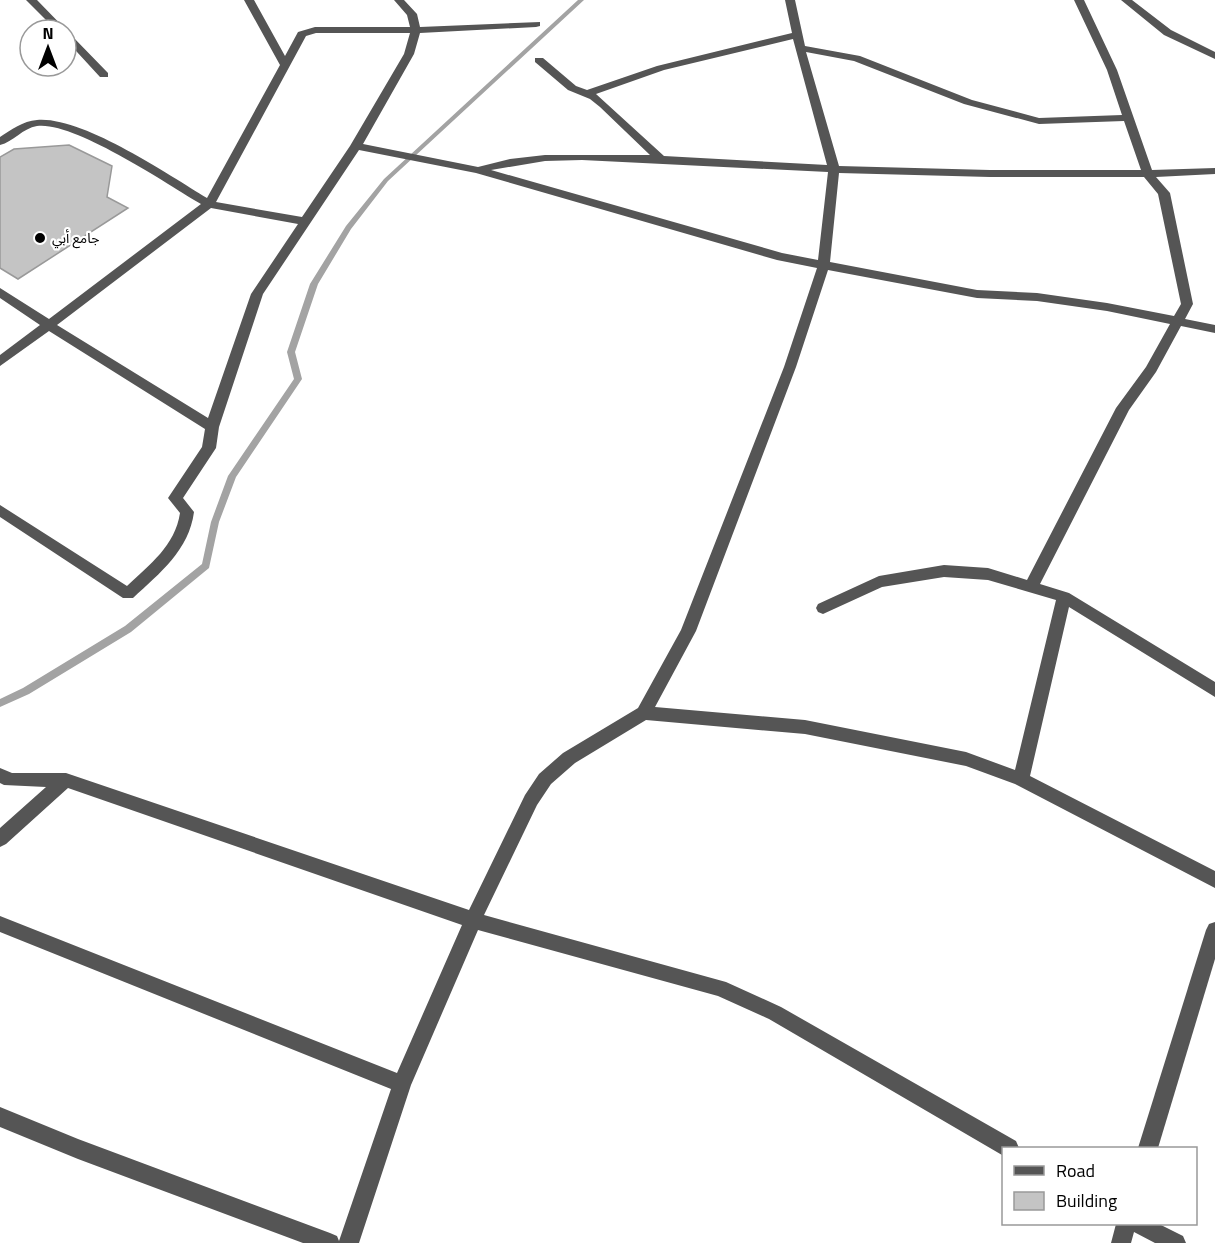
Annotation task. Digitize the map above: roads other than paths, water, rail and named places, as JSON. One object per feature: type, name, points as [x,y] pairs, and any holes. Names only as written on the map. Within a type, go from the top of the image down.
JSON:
[{"type":"street","points":[[31,0],[50,18]]},
{"type":"street","points":[[249,0],[284,64]]},
{"type":"street","points":[[0,510],[128,594],[181,540],[187,512],[175,498],[209,448],[212,427],[257,294],[356,147],[409,54],[416,30],[412,15],[399,0]]},
{"type":"street","points":[[349,1243],[402,1084],[473,920],[531,800],[545,779],[569,758],[644,713],[688,631],[790,367],[824,264],[834,169],[790,0]]},
{"type":"street","points":[[1031,587],[1123,408],[1151,369],[1187,304],[1164,193],[1148,174],[1112,70],[1079,0]]},
{"type":"street","points":[[1126,0],[1160,30],[1178,41],[1215,56]]},
{"type":"street","points":[[0,362],[208,204],[302,34],[315,30],[416,30],[536,24]]},
{"type":"street","points":[[587,94],[661,68],[799,41],[856,58],[968,102],[1039,121],[1128,118]]},
{"type":"street","points":[[78,47],[104,75]]},
{"type":"street","points":[[539,60],[572,88],[604,105],[663,161]]},
{"type":"street","points":[[0,142],[25,127],[50,123],[122,152],[208,204],[307,222]]},
{"type":"street","points":[[356,147],[478,170],[758,251],[977,294],[1037,297],[1179,320],[1215,329]]},
{"type":"street","points":[[478,170],[513,161],[543,158],[834,169],[1148,174],[1215,171]]},
{"type":"street","points":[[0,292],[50,326],[212,427]]},
{"type":"street","points":[[823,608],[879,582],[944,571],[988,574],[1064,597],[1215,690]]},
{"type":"street","points":[[1021,779],[1064,597]]},
{"type":"street","points":[[644,713],[805,727],[966,759],[1021,779],[1215,880]]},
{"type":"street","points":[[0,775],[10,780],[66,780],[473,920],[720,988],[774,1012],[1006,1147]]},
{"type":"street","points":[[0,839],[66,780]]},
{"type":"street","points":[[0,924],[402,1084]]},
{"type":"street","points":[[1149,1147],[1215,930]]},
{"type":"street","points":[[0,1117],[89,1153],[330,1243]]},
{"type":"street","points":[[1121,1243],[1126,1225]]},
{"type":"street","points":[[1141,1225],[1176,1243]]},
{"type":"waterway","points":[[0,703],[26,691],[128,629],[206,566],[215,522],[232,476],[298,379],[291,352],[314,284],[348,228],[386,180],[581,0]]},
{"type":"place","name":"جامع أبي","points":[[40,238]]}]
